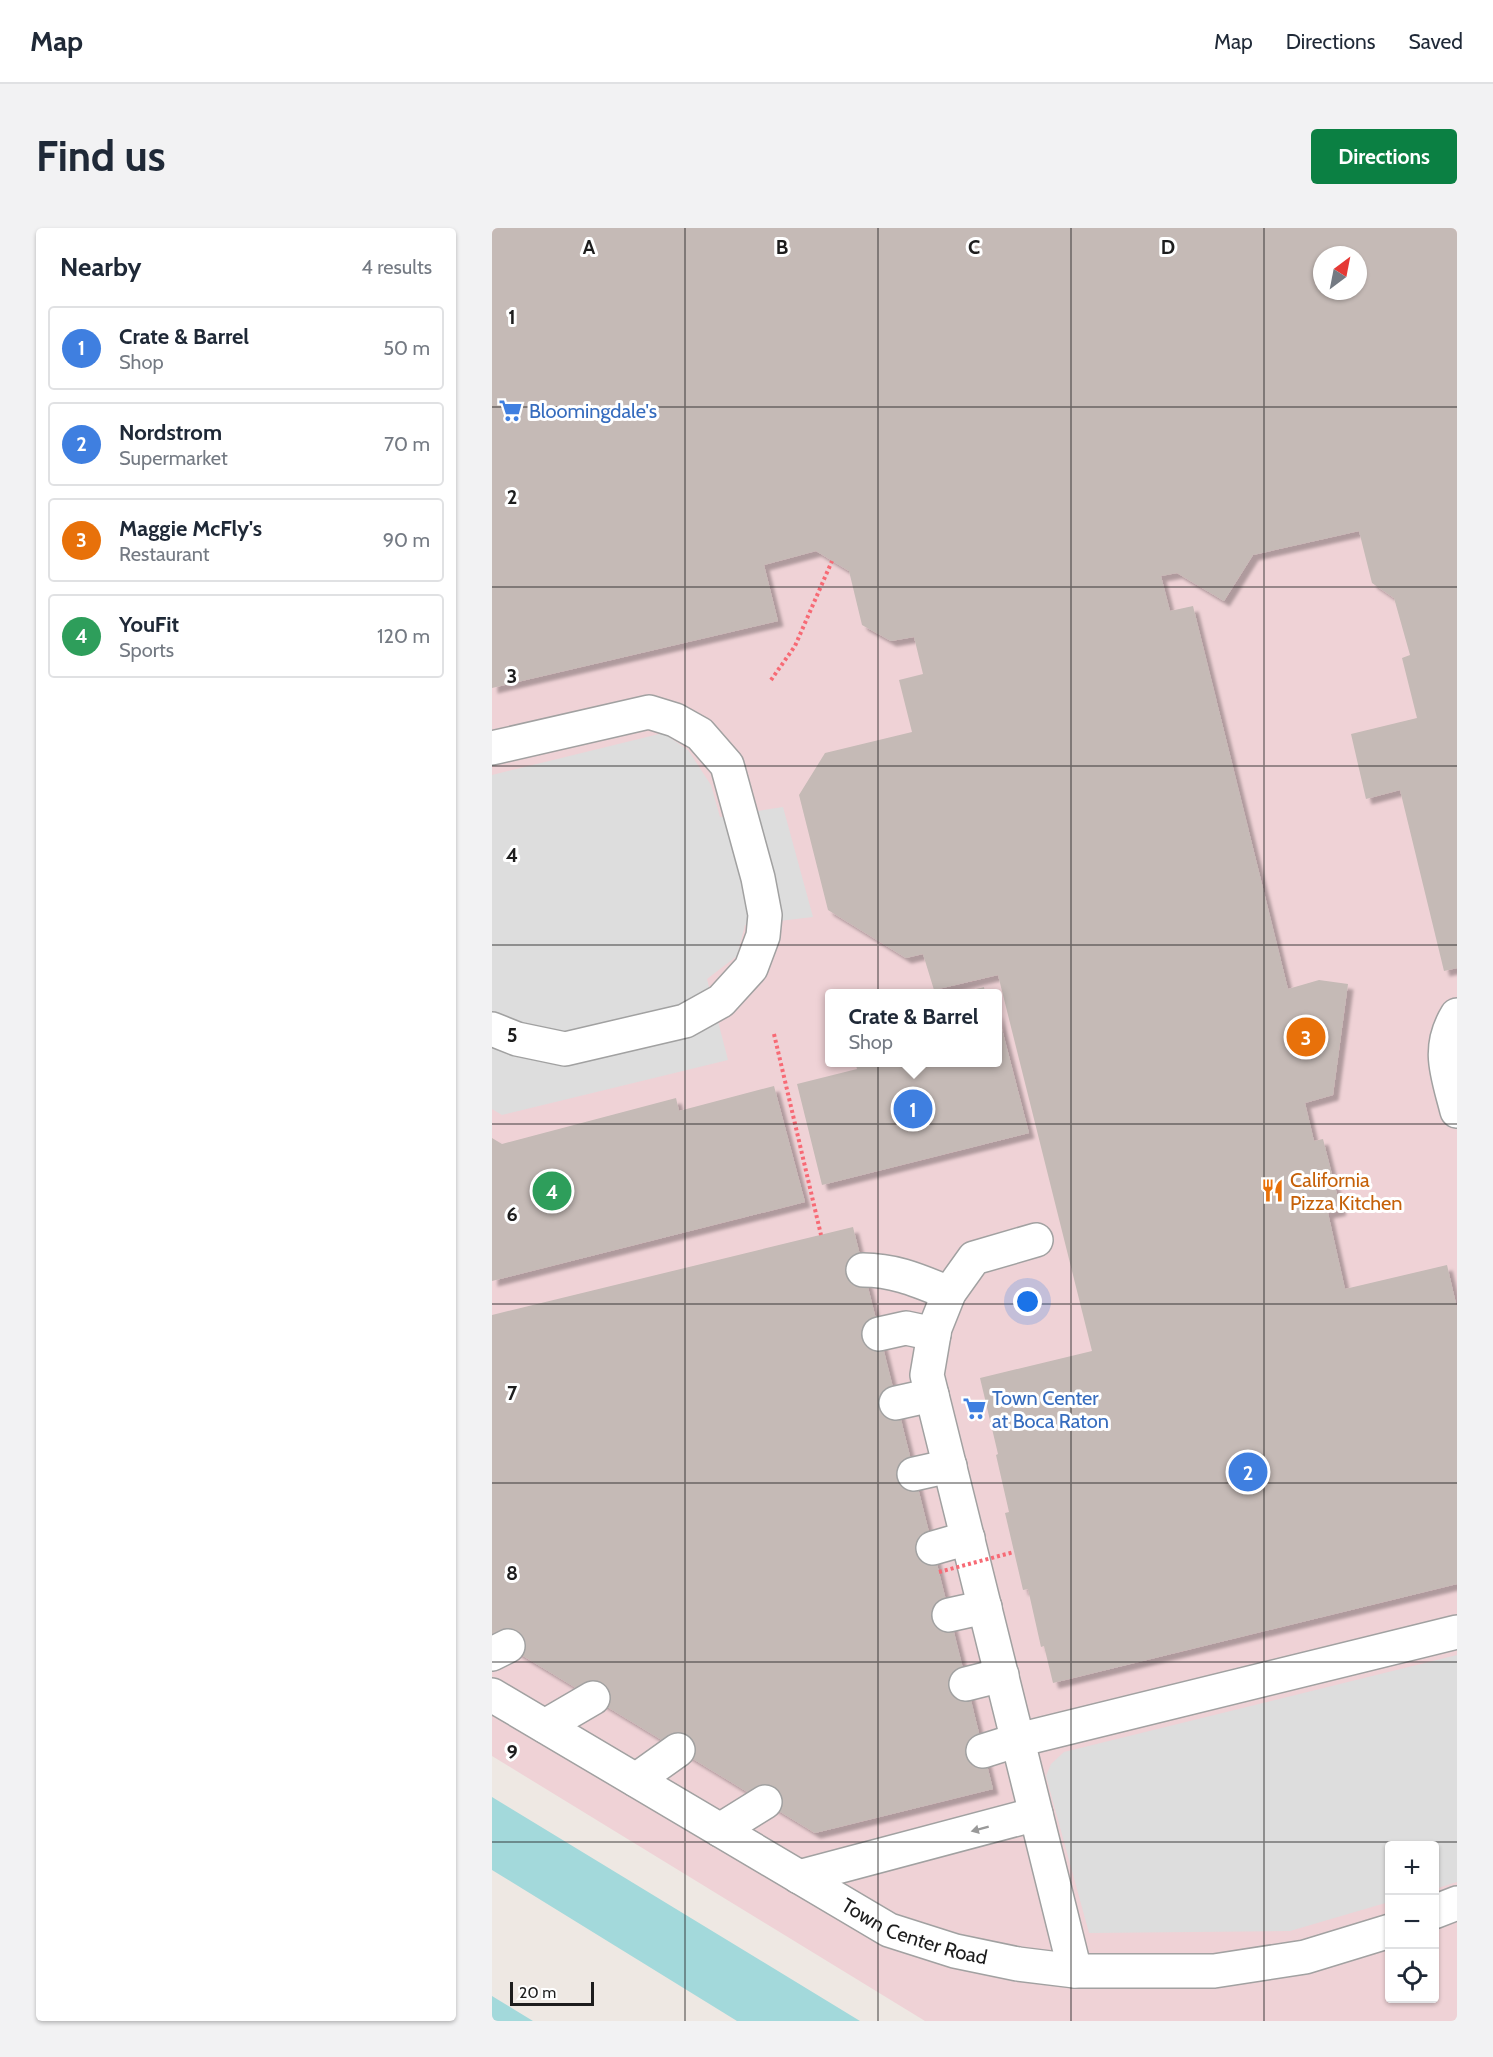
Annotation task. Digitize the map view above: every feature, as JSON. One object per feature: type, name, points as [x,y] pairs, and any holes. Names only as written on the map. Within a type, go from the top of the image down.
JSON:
[{"type":"street","points":[[492,748],[650,712],[675,720],[700,734],[727,765],[758,878],[765,915],[763,936],[751,968],[721,1001],[685,1021],[565,1049],[517,1040],[492,1029]]},
{"type":"street","points":[[1457,1015],[1445,1044],[1445,1061],[1457,1111]]},
{"type":"street","points":[[1036,1240],[974,1258],[949,1293],[934,1334],[927,1374],[1075,1971]]},
{"type":"street","points":[[863,1270],[885,1270],[901,1274],[949,1293]]},
{"type":"street","points":[[879,1334],[906,1328],[934,1334]]},
{"type":"street","points":[[896,1403],[933,1395]]},
{"type":"street","points":[[914,1474],[950,1466]]},
{"type":"street","points":[[936,1560],[968,1538]]},
{"type":"street","points":[[949,1614],[985,1607]]},
{"type":"street","points":[[983,1751],[1018,1740],[1457,1632]]},
{"type":"street","points":[[966,1684],[1002,1675]]},
{"type":"street","name":"Town Center Road","points":[[492,1695],[889,1930],[955,1951],[1018,1964],[1075,1971],[1214,1971],[1305,1957],[1385,1932]]},
{"type":"street","points":[[545,1726],[593,1698]]},
{"type":"street","points":[[636,1780],[678,1750]]},
{"type":"street","points":[[720,1830],[765,1802]]},
{"type":"street","points":[[799,1877],[1036,1814]]},
{"type":"street","points":[[1439,1910],[1457,1903]]},
{"type":"path","points":[[771,680],[795,646],[832,561]]},
{"type":"path","points":[[774,1034],[821,1235]]},
{"type":"path","points":[[936,1560],[1014,1552]]},
{"type":"shaded area","name":"Town Center at Boca Raton","points":[[492,228],[1457,228],[1457,2021],[925,2021],[492,1756]]},
{"type":"shaded area","points":[[663,733],[688,750],[711,785],[720,817],[783,807],[813,917],[745,925],[737,956],[707,979],[728,1060],[502,1115],[492,1109],[492,775]]},
{"type":"shaded area","points":[[1457,1655],[1457,1882],[1439,1888],[1439,1841],[1385,1841],[1385,1903],[1290,1931],[1089,1933],[1046,1776],[1051,1764],[1064,1752]]},
{"type":"water","points":[[492,1797],[860,2021],[737,2021],[492,1870]]},
{"type":"water","points":[[492,1996],[533,2021],[492,2021]]},
{"type":"building","points":[[492,228],[1457,228],[1457,968],[1444,971],[1400,790],[1366,799],[1351,734],[1417,718],[1402,658],[1410,655],[1394,598],[1372,583],[1359,531],[1253,555],[1224,601],[1177,573],[1161,576],[1170,611],[1193,606],[1288,989],[1319,980],[1348,984],[1333,1095],[1305,1103],[1314,1141],[1323,1139],[1341,1210],[1328,1213],[1345,1289],[1447,1265],[1457,1308],[1457,1584],[1053,1683],[1044,1646],[1041,1647],[1028,1589],[1023,1590],[1005,1513],[1009,1512],[996,1455],[998,1454],[980,1378],[1092,1351],[998,975],[934,989],[923,954],[906,958],[828,910],[799,795],[825,753],[912,732],[899,680],[923,674],[914,637],[891,641],[862,625],[849,571],[816,551],[764,565],[778,621],[492,688]]},
{"type":"building","points":[[1002,1029],[1029,1133],[822,1185],[797,1084],[857,1069],[856,1067],[1002,1067]]},
{"type":"building","points":[[774,1086],[805,1202],[492,1281],[492,1138],[502,1144],[676,1098],[679,1111]]},
{"type":"building","points":[[853,1227],[993,1789],[815,1833],[492,1637],[492,1315]]},
{"type":"place","name":"Bloomingdale's","points":[[511,411]]},
{"type":"place","name":"Maggie McFly's","points":[[1306,1037]]},
{"type":"place","name":"Crate & Barrel","points":[[913,1109]]},
{"type":"place","name":"YouFit","points":[[552,1191]]},
{"type":"place","name":"California Pizza Kitchen","points":[[1272,1191]]},
{"type":"place","name":"Town Center at Boca Raton","points":[[974,1409]]},
{"type":"place","name":"Nordstrom","points":[[1248,1472]]}]
